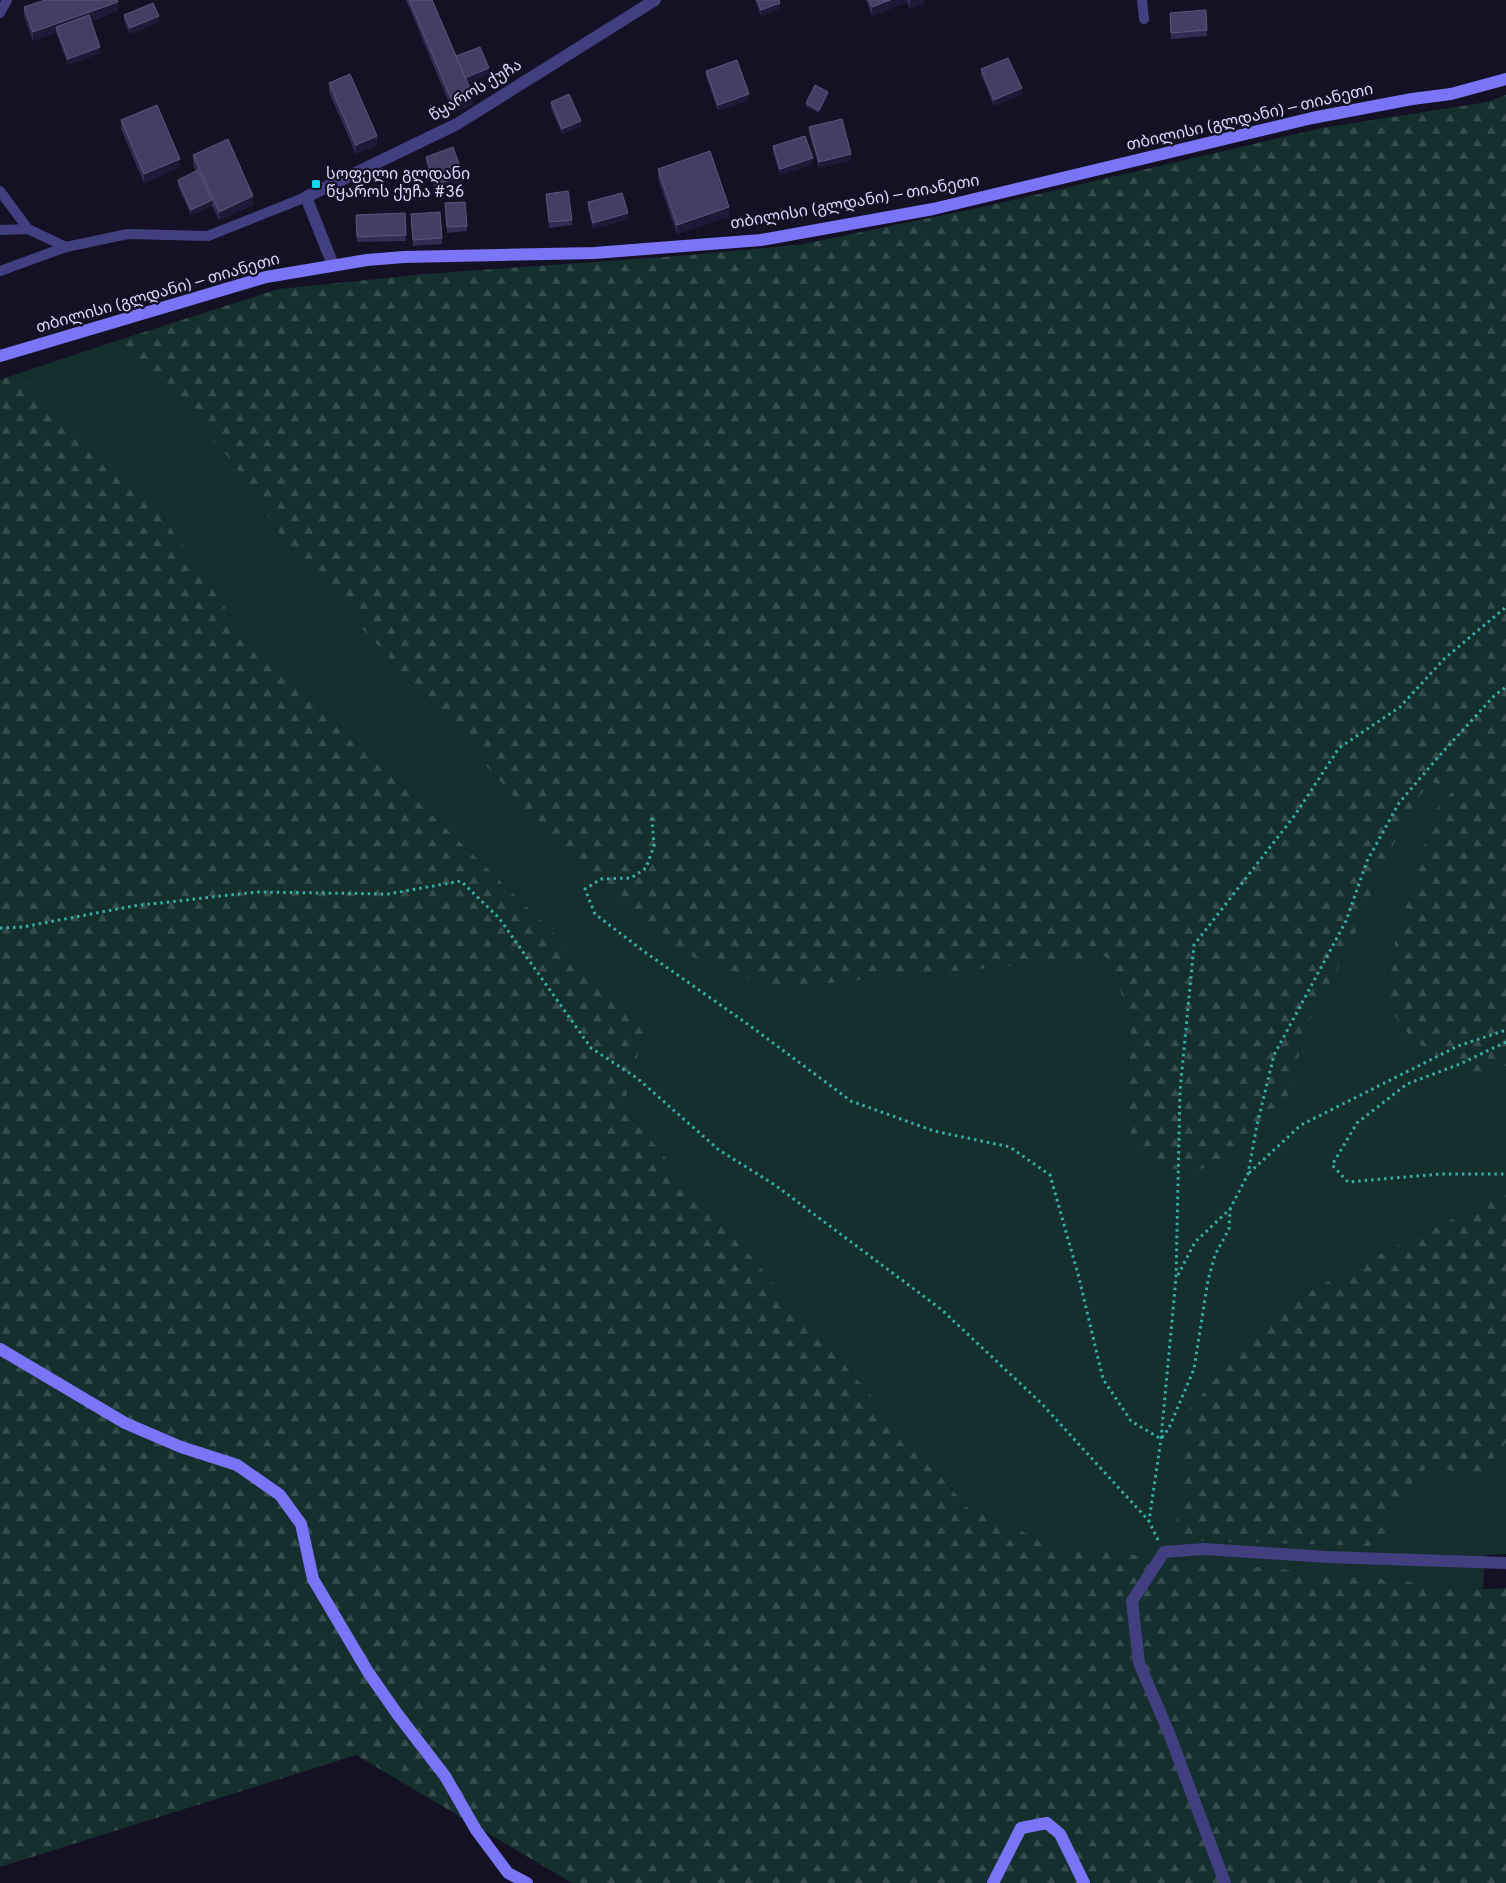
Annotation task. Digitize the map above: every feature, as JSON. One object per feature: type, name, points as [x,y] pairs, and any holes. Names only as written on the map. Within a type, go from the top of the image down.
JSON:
[{"type":"main road","name":"თბილისი (გლდანი) — თიანეთი","points":[[0,356],[266,277],[333,265],[404,256],[585,254],[761,240],[933,209],[1312,118],[1412,99],[1451,94],[1506,79]]},
{"type":"main road","points":[[0,1349],[125,1424],[181,1447],[236,1465],[280,1495],[301,1524],[313,1579],[368,1672],[445,1776],[476,1830],[508,1873],[526,1883]]},
{"type":"main road","points":[[993,1883],[1021,1828],[1047,1823],[1060,1834],[1084,1883]]},
{"type":"street","name":"წყაროს ქუჩა","points":[[306,197],[457,124],[655,0]]},
{"type":"street","points":[[306,197],[333,265]]},
{"type":"street","points":[[1225,1883],[1169,1733],[1139,1663],[1132,1601],[1164,1552],[1204,1549],[1326,1557],[1506,1562]]},
{"type":"lane","points":[[0,13],[7,0]]},
{"type":"lane","points":[[1142,0],[1144,19]]},
{"type":"lane","points":[[0,190],[28,229]]},
{"type":"lane","name":"წყაროს ქუჩა","points":[[0,271],[66,247],[128,234],[208,236],[306,197]]},
{"type":"lane","points":[[0,230],[28,229],[66,247]]},
{"type":"path","points":[[1149,1522],[1161,1439],[1176,1278],[1180,1091],[1194,945],[1295,815],[1339,748],[1400,707],[1445,658],[1506,607]]},
{"type":"path","points":[[1176,1278],[1194,1242],[1230,1209],[1248,1174],[1257,1125],[1274,1055],[1346,920],[1367,860],[1399,803],[1494,696],[1506,687]]},
{"type":"path","points":[[652,818],[654,846],[646,868],[631,878],[601,879],[585,888],[595,914],[851,1101],[934,1131],[1010,1147],[1050,1175],[1079,1278],[1103,1379],[1131,1421],[1161,1439]]},
{"type":"path","points":[[0,928],[23,927],[133,906],[257,892],[388,894],[461,881],[499,918],[591,1048],[637,1078],[719,1150],[775,1185],[942,1310],[1042,1404],[1149,1522],[1164,1552]]},
{"type":"path","points":[[1248,1174],[1301,1125],[1458,1046],[1506,1030]]},
{"type":"path","points":[[1506,1042],[1460,1064],[1407,1084],[1357,1123],[1332,1165],[1348,1182],[1440,1174],[1506,1174]]},
{"type":"path","points":[[1161,1439],[1169,1428],[1194,1369],[1208,1280],[1215,1255],[1228,1229],[1230,1209]]},
{"type":"green space","points":[[1506,95],[1506,1066],[1470,1076],[1413,1040],[1385,1004],[1396,937],[1435,811],[1453,791],[1430,781],[1406,817],[1345,956],[1301,1036],[1295,1088],[1227,1157],[1194,1172],[1139,1163],[1124,1108],[1131,1034],[1121,993],[1106,957],[788,987],[739,976],[683,953],[637,925],[526,810],[287,545],[231,460],[116,341],[279,289],[425,274],[678,256],[798,245],[978,208],[1322,128],[1487,102]]},
{"type":"green space","points":[[116,341],[231,460],[287,545],[526,810],[788,987],[1106,957],[1121,993],[1131,1034],[1124,1108],[1295,1088],[1301,1036],[1345,956],[1406,817],[1430,780],[1454,791],[1435,811],[1396,937],[1385,1004],[1469,1076],[1506,1066],[1506,1195],[1423,1232],[1275,1309],[1175,1540],[1391,1547],[1389,1509],[1428,1466],[1478,1476],[1506,1443],[1506,1554],[1485,1555],[1483,1589],[1058,1547],[968,1508],[623,1108],[647,1023],[240,629],[144,489],[20,373]]},
{"type":"green space","points":[[20,373],[144,489],[240,629],[647,1023],[623,1108],[968,1508],[1058,1547],[1483,1589],[1506,1588],[1506,1883],[572,1883],[356,1755],[0,1867],[0,380]]},
{"type":"green space","points":[[1506,1195],[1506,1443],[1478,1476],[1428,1466],[1389,1509],[1391,1547],[1175,1540],[1187,1412],[1275,1309],[1423,1232]]},
{"type":"building","points":[[43,0],[117,0],[118,2],[33,32],[24,7]]},
{"type":"building","points":[[409,0],[432,0],[473,95],[453,103]]},
{"type":"building","points":[[757,0],[779,0],[780,3],[761,10]]},
{"type":"building","points":[[869,0],[890,0],[872,7]]},
{"type":"building","points":[[153,3],[159,16],[130,28],[124,15]]},
{"type":"building","points":[[1206,10],[1207,30],[1171,33],[1170,13]]},
{"type":"building","points":[[89,15],[100,47],[68,59],[56,27]]},
{"type":"building","points":[[480,47],[489,68],[465,78],[456,56]]},
{"type":"building","points":[[1008,58],[1022,88],[994,100],[981,69]]},
{"type":"building","points":[[737,60],[749,94],[718,105],[706,71]]},
{"type":"building","points":[[350,74],[377,136],[356,145],[329,83]]},
{"type":"building","points":[[815,85],[828,92],[819,110],[806,103]]},
{"type":"building","points":[[569,94],[581,121],[562,129],[551,102]]},
{"type":"building","points":[[157,105],[180,159],[144,174],[121,120]]},
{"type":"building","points":[[842,119],[851,154],[819,162],[809,127]]},
{"type":"building","points":[[805,136],[813,158],[780,169],[773,146]]},
{"type":"building","points":[[228,139],[253,196],[219,212],[193,155]]},
{"type":"building","points":[[453,147],[463,175],[436,185],[426,157]]},
{"type":"building","points":[[710,151],[729,207],[677,225],[658,169]]},
{"type":"building","points":[[198,170],[212,200],[191,210],[178,180]]},
{"type":"building","points":[[568,191],[572,220],[549,222],[546,194]]},
{"type":"building","points":[[622,193],[628,213],[593,223],[588,202]]},
{"type":"building","points":[[465,202],[467,226],[447,227],[445,203]]},
{"type":"building","points":[[440,212],[442,238],[413,240],[411,214]]},
{"type":"building","points":[[405,213],[406,235],[357,237],[356,215]]},
{"type":"place","name":"სოფელი გლდანი წყაროს ქუჩა #36","points":[[316,184]]}]
